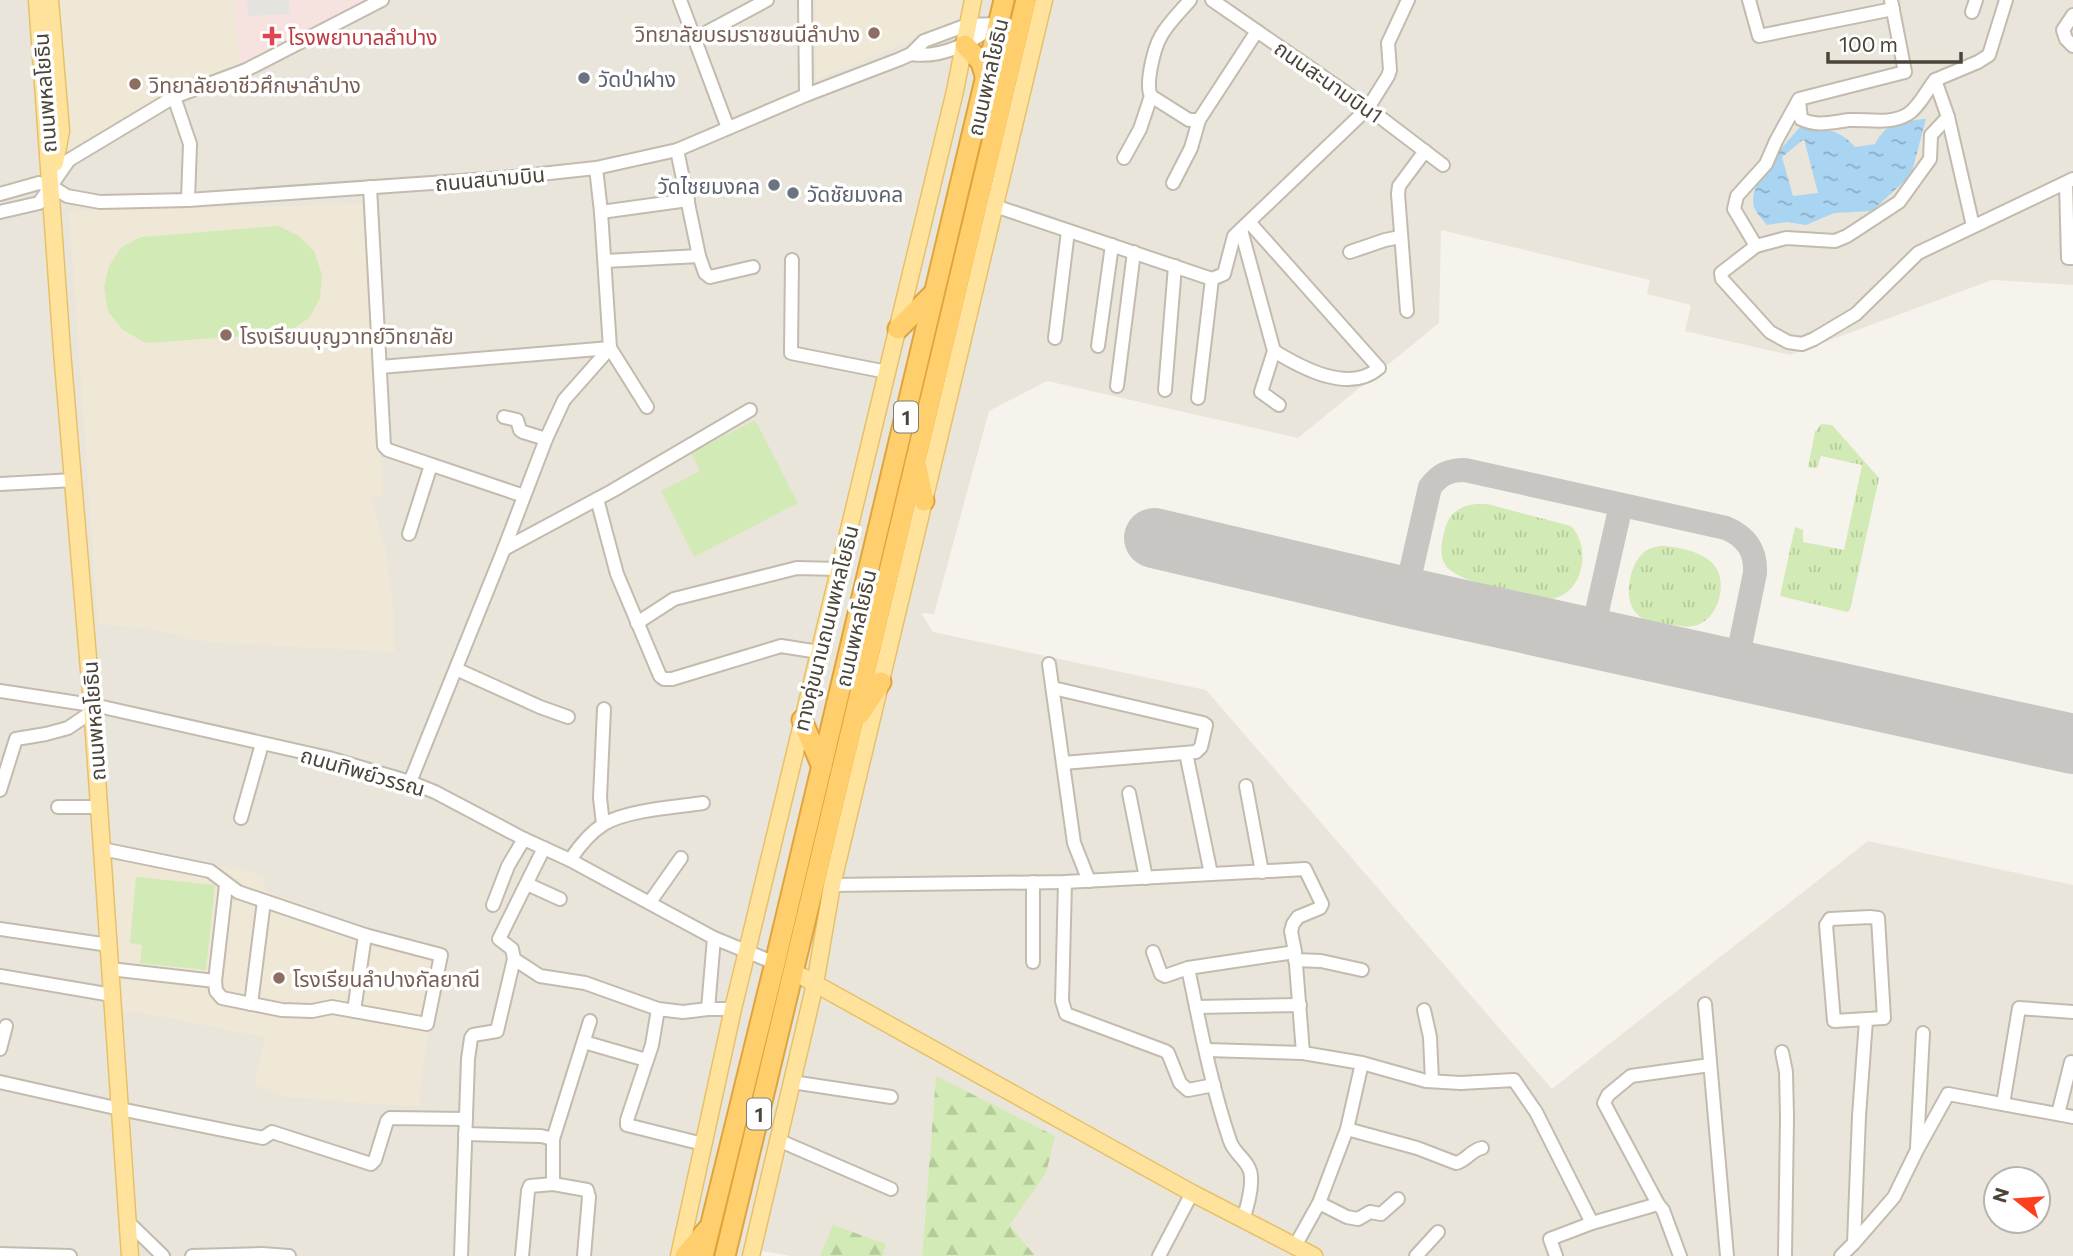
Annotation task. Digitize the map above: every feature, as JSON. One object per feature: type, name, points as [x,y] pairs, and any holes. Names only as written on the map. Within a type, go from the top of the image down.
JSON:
[{"type":"highway","name":"ถนนพหลโยธิน","points":[[703,1256],[1004,0]]},
{"type":"highway","name":"ถนนพหลโยธิน","points":[[725,1256],[915,460],[1038,3]]},
{"type":"highway","points":[[999,23],[1038,3]]},
{"type":"highway","points":[[965,46],[981,62],[986,79]]},
{"type":"highway","points":[[898,330],[936,291]]},
{"type":"highway","points":[[915,460],[924,501]]},
{"type":"highway","points":[[853,724],[881,682]]},
{"type":"highway","points":[[802,720],[822,766]]},
{"type":"highway","points":[[775,963],[794,972]]},
{"type":"highway","points":[[685,1256],[709,1228]]},
{"type":"main road","name":"ถนนพหลโยธิน","points":[[37,0],[62,352],[92,708],[130,1256]]},
{"type":"main road","name":"ถนนพหลโยธิน","points":[[50,0],[61,131],[51,186]]},
{"type":"main road","name":"ทางคู่ขนานถนนพหลโยธิน","points":[[679,1256],[733,1009],[898,330],[965,46],[973,0]]},
{"type":"main road","name":"1","points":[[751,1256],[815,984],[832,886],[995,206],[1038,3]]},
{"type":"main road","points":[[794,972],[1192,1193],[1314,1256]]},
{"type":"street","points":[[0,212],[39,203],[69,160],[174,97],[246,69],[382,0]]},
{"type":"street","points":[[680,0],[728,128]]},
{"type":"street","points":[[696,38],[767,0]]},
{"type":"street","points":[[1190,0],[1161,35],[1147,90],[1151,96],[1188,120],[1199,120]]},
{"type":"street","name":"ถนนสะนามบิน1","points":[[1212,0],[1368,108],[1443,165]]},
{"type":"street","points":[[995,206],[1212,279],[1224,274],[1234,236],[1368,108],[1388,76],[1388,43],[1408,0]]},
{"type":"street","points":[[1749,0],[1759,36],[1892,5],[1905,72],[1799,99],[1766,164],[1737,196],[1734,204],[1734,209],[1756,246]]},
{"type":"street","points":[[1799,99],[1801,119],[1807,122],[1831,124],[1849,120],[1893,120],[1909,114],[1935,80],[1989,55],[2006,0]]},
{"type":"street","points":[[806,95],[808,2]]},
{"type":"street","points":[[2073,15],[2063,30],[2066,39],[2073,46]]},
{"type":"street","name":"ถนนสนามบิน","points":[[51,186],[67,196],[100,202],[188,200],[503,178],[596,168],[677,150],[911,54],[924,41],[967,25],[999,23]]},
{"type":"street","name":"ถนนสนามบิน","points":[[911,54],[926,56],[965,46],[999,23]]},
{"type":"street","points":[[1173,183],[1191,148],[1199,120],[1257,31]]},
{"type":"street","points":[[1935,80],[1948,117],[1973,226]]},
{"type":"street","points":[[1124,158],[1140,129],[1151,96]]},
{"type":"street","points":[[174,97],[190,144],[188,200]]},
{"type":"street","points":[[1948,117],[1931,135],[1930,159],[1899,202],[1835,241],[1786,238],[1756,246],[1721,273],[1722,279],[1770,332],[1788,342],[1802,344],[1856,314],[1918,253],[2069,181],[2068,258],[2073,258]]},
{"type":"street","points":[[677,150],[705,273],[710,276],[753,267]]},
{"type":"street","points":[[1407,311],[1400,237],[1399,186],[1425,151]]},
{"type":"street","points":[[596,168],[610,348],[647,407]]},
{"type":"street","points":[[0,194],[40,183],[51,186]]},
{"type":"street","points":[[370,187],[385,448],[524,496]]},
{"type":"street","points":[[601,212],[688,200]]},
{"type":"street","points":[[1245,226],[1379,368],[1367,376],[1338,378],[1304,368],[1274,351]]},
{"type":"street","points":[[1245,226],[1274,351],[1261,392],[1279,405]]},
{"type":"street","points":[[1055,338],[1068,230]]},
{"type":"street","points":[[1350,252],[1400,237]]},
{"type":"street","points":[[1098,346],[1112,245]]},
{"type":"street","points":[[1117,386],[1133,252]]},
{"type":"street","points":[[605,261],[699,256]]},
{"type":"street","points":[[792,260],[791,352],[887,372]]},
{"type":"street","points":[[1165,390],[1175,266]]},
{"type":"street","points":[[1198,398],[1212,279]]},
{"type":"street","points":[[380,367],[610,348]]},
{"type":"street","points":[[410,782],[546,439],[564,400],[610,348]]},
{"type":"street","points":[[504,549],[597,499],[750,410]]},
{"type":"street","points":[[504,417],[517,420],[523,432],[546,439]]},
{"type":"street","points":[[409,534],[431,465]]},
{"type":"street","points":[[0,484],[74,480]]},
{"type":"street","points":[[597,499],[617,575],[664,680],[781,646],[819,652]]},
{"type":"street","points":[[637,623],[674,599],[797,568],[839,569]]},
{"type":"street","points":[[1049,664],[1074,843],[1089,881]]},
{"type":"street","points":[[456,669],[568,717]]},
{"type":"street","points":[[1053,688],[1203,723],[1206,728],[1200,750],[1063,762]]},
{"type":"street","name":"ถนนทิพย์วรรณ","points":[[0,691],[262,744],[351,764],[410,782],[570,860],[714,937],[775,963]]},
{"type":"street","points":[[0,790],[16,739],[68,728],[92,708]]},
{"type":"street","points":[[603,824],[600,798],[604,709]]},
{"type":"street","points":[[241,818],[262,744]]},
{"type":"street","points":[[1186,753],[1211,874]]},
{"type":"street","points":[[1246,786],[1262,872]]},
{"type":"street","points":[[1129,793],[1146,878]]},
{"type":"street","points":[[570,860],[603,824],[651,810],[703,803]]},
{"type":"street","points":[[58,807],[99,807]]},
{"type":"street","points":[[493,905],[524,839]]},
{"type":"street","points":[[461,1256],[471,1038],[473,1035],[497,1031],[514,959],[514,952],[499,939],[544,848]]},
{"type":"street","points":[[102,849],[210,871],[239,892],[365,935],[441,955],[427,1024],[332,1007],[312,1011],[282,1010],[222,998],[216,991],[215,981],[226,885]]},
{"type":"street","points":[[650,902],[681,858]]},
{"type":"street","points":[[832,886],[1065,882],[1305,869],[1322,904],[1320,908],[1298,917],[1291,931],[1303,1053]]},
{"type":"street","points":[[1033,882],[1033,962]]},
{"type":"street","points":[[1065,882],[1062,1001],[1066,1014],[1165,1051],[1180,1083],[1188,1090],[1214,1085]]},
{"type":"street","points":[[527,884],[560,899]]},
{"type":"street","points":[[251,1004],[264,901]]},
{"type":"street","points":[[1878,918],[1884,1018],[1866,1020],[1834,1021],[1826,925],[1830,919],[1878,918]]},
{"type":"street","points":[[0,929],[109,945]]},
{"type":"street","points":[[354,1011],[365,935]]},
{"type":"street","points":[[708,1009],[714,937]]},
{"type":"street","points":[[1153,951],[1162,976],[1188,968],[1295,956],[1362,970]]},
{"type":"street","points":[[514,959],[540,976],[585,983],[658,1009],[683,1013],[733,1009]]},
{"type":"street","points":[[1188,968],[1214,1085],[1231,1145],[1249,1168],[1251,1176],[1248,1205],[1243,1220]]},
{"type":"street","points":[[110,969],[215,981]]},
{"type":"street","points":[[0,976],[112,995]]},
{"type":"street","points":[[1705,1003],[1727,1256]]},
{"type":"street","points":[[1196,1007],[1300,1005]]},
{"type":"street","points":[[2003,1104],[2019,1008],[2073,1012]]},
{"type":"street","points":[[658,1009],[652,1045],[627,1125],[703,1144]]},
{"type":"street","points":[[1424,1010],[1430,1037],[1432,1081]]},
{"type":"street","points":[[1854,1243],[1866,1020]]},
{"type":"street","points":[[552,1184],[552,1139],[590,1021]]},
{"type":"street","points":[[0,1049],[6,1026]]},
{"type":"street","points":[[1917,1150],[1923,1033]]},
{"type":"street","points":[[584,1042],[646,1060]]},
{"type":"street","points":[[1206,1050],[1303,1053],[1362,1063],[1432,1081],[1461,1083],[1514,1080],[1536,1112],[1592,1223]]},
{"type":"street","points":[[1782,1052],[1786,1072],[1787,1117],[1785,1256]]},
{"type":"street","points":[[2058,1114],[2071,1062]]},
{"type":"street","points":[[1295,1246],[1319,1203],[1347,1129],[1362,1063]]},
{"type":"street","points":[[1680,1256],[1663,1210],[1604,1102],[1608,1095],[1631,1076],[1710,1065]]},
{"type":"street","points":[[0,1082],[262,1138],[272,1132],[371,1164],[375,1160],[390,1118],[466,1119]]},
{"type":"street","points":[[792,1082],[891,1097]]},
{"type":"street","points":[[1841,1256],[1894,1197],[1948,1094],[2073,1117]]},
{"type":"street","points":[[1347,1129],[1426,1151],[1456,1163],[1482,1148]]},
{"type":"street","points":[[465,1134],[541,1136],[552,1139]]},
{"type":"street","points":[[778,1140],[891,1189]]},
{"type":"street","points":[[522,1256],[530,1186],[552,1184],[587,1189],[589,1197],[584,1256]]},
{"type":"street","points":[[1159,1256],[1192,1193]]},
{"type":"street","points":[[1319,1203],[1347,1217],[1358,1219],[1370,1212],[1381,1214],[1398,1199]]},
{"type":"street","points":[[1556,1256],[1550,1239],[1658,1203]]},
{"type":"street","points":[[127,1221],[163,1256]]},
{"type":"street","points":[[1416,1256],[1438,1231]]},
{"type":"street","points":[[0,1254],[71,1256]]},
{"type":"street","points":[[192,1256],[289,1256]]},
{"type":"shaded area","points":[[0,0],[2073,0],[2073,285],[1992,280],[1790,355],[1685,331],[1691,305],[1647,294],[1650,280],[1441,230],[1439,323],[1298,438],[1047,381],[989,411],[934,614],[921,613],[933,632],[1206,690],[1552,1089],[1868,841],[2073,885],[2073,1256],[1035,1256],[1010,1225],[1046,1173],[936,1077],[922,1256],[883,1256],[886,1244],[833,1226],[820,1256],[791,1256],[762,1251],[761,1256],[0,1256]]},
{"type":"shaded area","name":"วิทยาลัยอาชีวศึกษาลำปาง","points":[[59,0],[234,0],[240,72],[174,97],[68,152]]},
{"type":"shaded area","name":"โรงพยาบาลลำปาง","points":[[234,0],[373,0],[240,72]]},
{"type":"shaded area","points":[[247,0],[289,0],[290,14],[248,16]]},
{"type":"shaded area","name":"วิทยาลัยบรมราชชนนีลำปาง","points":[[816,0],[963,0],[958,21],[816,80]]},
{"type":"shaded area","name":"โรงเรียนบุญวาทย์วิทยาลัย","points":[[366,204],[383,494],[371,499],[386,551],[394,619],[394,652],[208,642],[145,628],[98,624],[69,211]]},
{"type":"shaded area","name":"โรงเรียนลำปางกัลยาณี","points":[[112,844],[263,875],[266,891],[388,936],[446,947],[424,1058],[419,1107],[286,1097],[255,1084],[265,1037],[139,1012],[121,1013]]},
{"type":"green space","points":[[279,226],[299,236],[314,251],[322,275],[320,298],[309,318],[287,333],[146,343],[123,330],[108,311],[104,287],[109,266],[122,247],[141,237]]},
{"type":"green space","points":[[755,420],[798,503],[694,557],[661,491],[700,471],[691,453]]},
{"type":"green space","points":[[1821,424],[1832,425],[1879,478],[1850,610],[1847,612],[1780,596],[1795,527],[1803,530],[1803,542],[1844,550],[1862,465],[1821,456],[1817,468],[1808,467],[1815,432]]},
{"type":"green space","points":[[1476,504],[1487,504],[1571,526],[1582,548],[1580,573],[1575,584],[1557,598],[1544,599],[1476,582],[1453,572],[1446,566],[1441,553],[1447,523],[1456,511]]},
{"type":"green space","points":[[1660,546],[1697,553],[1714,565],[1721,581],[1721,591],[1715,609],[1702,623],[1687,627],[1651,621],[1640,617],[1633,608],[1629,584],[1633,568],[1643,553]]},
{"type":"green space","points":[[136,877],[215,885],[206,970],[140,963],[142,945],[130,943]]},
{"type":"green space","points":[[936,1076],[1055,1136],[1046,1173],[1010,1225],[1035,1256],[922,1256]]},
{"type":"green space","points":[[833,1225],[886,1244],[883,1256],[820,1256]]},
{"type":"water","points":[[1926,119],[1911,175],[1872,211],[1834,213],[1806,225],[1787,222],[1767,225],[1755,209],[1753,197],[1762,175],[1800,127],[1837,133],[1855,147],[1875,144],[1884,131],[1896,124]],"holes":[[[1804,139],[1818,193],[1793,196],[1782,157]]]},
{"type":"taxiway","points":[[1405,597],[1430,487],[1445,474],[1465,470],[1726,528],[1740,536],[1752,551],[1755,573],[1735,670]]},
{"type":"taxiway","points":[[1591,638],[1621,505]]},
{"type":"runway","points":[[1154,538],[1405,597],[2073,744]]},
{"type":"place","name":"วิทยาลัยบรมราชชนนีลำปาง","points":[[874,33]]},
{"type":"place","name":"โรงพยาบาลลำปาง","points":[[272,36]]},
{"type":"place","name":"วัดป่าฝาง","points":[[584,78]]},
{"type":"place","name":"วิทยาลัยอาชีวศึกษาลำปาง","points":[[135,84]]},
{"type":"place","name":"วัดไชยมงคล","points":[[774,185]]},
{"type":"place","name":"วัดชัยมงคล","points":[[793,193]]},
{"type":"place","name":"โรงเรียนบุญวาทย์วิทยาลัย","points":[[226,335]]},
{"type":"place","name":"โรงเรียนลำปางกัลยาณี","points":[[279,978]]}]
